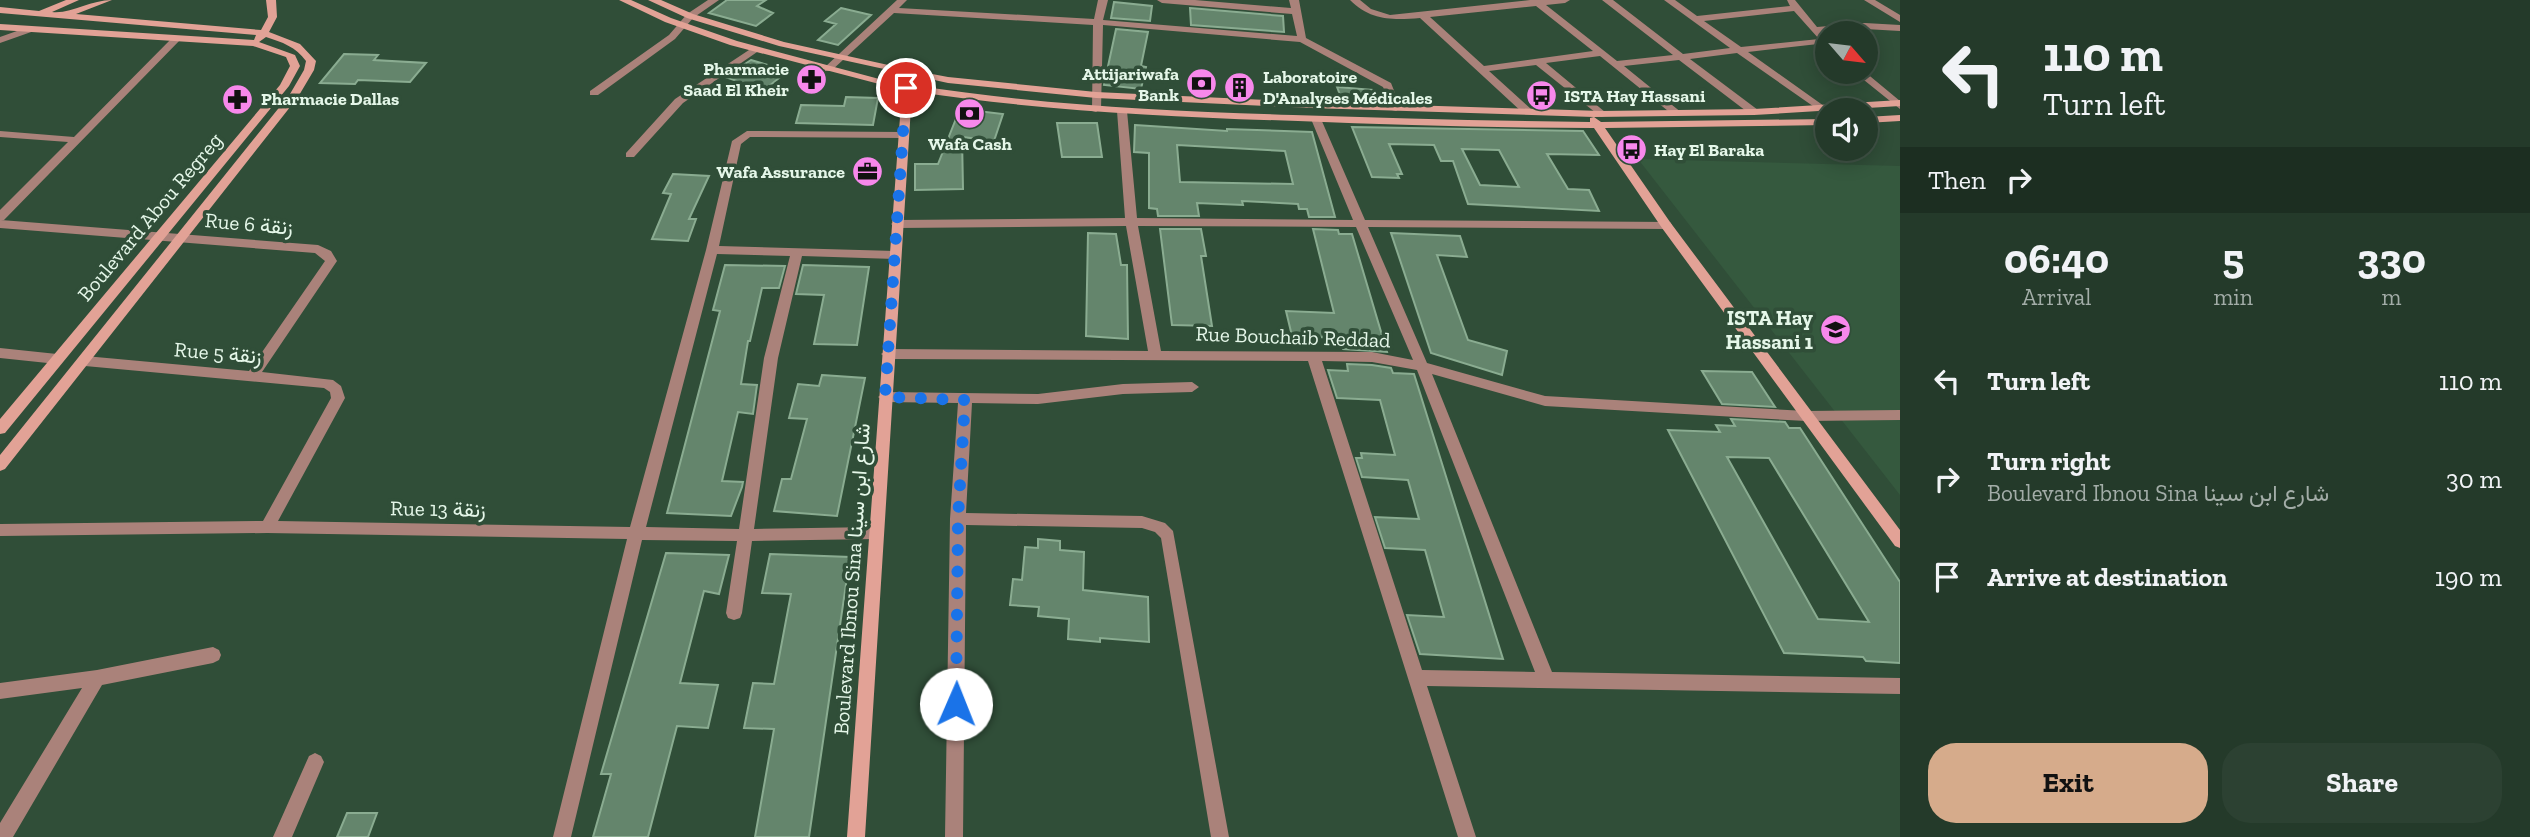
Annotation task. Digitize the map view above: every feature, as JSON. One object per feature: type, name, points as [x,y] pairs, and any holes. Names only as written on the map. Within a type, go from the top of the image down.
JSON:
[{"type":"main road","points":[[12,27],[74,0]]},
{"type":"main road","points":[[31,29],[107,0]]},
{"type":"main road","points":[[0,27],[254,43],[272,21],[274,12],[271,0]]},
{"type":"main road","points":[[624,0],[680,27],[755,50],[828,69],[908,80],[1096,95],[1527,111],[1596,117],[1815,108]]},
{"type":"main road","points":[[653,0],[690,16],[968,97],[1122,111],[1316,119],[1596,117],[1815,122]]},
{"type":"main road","points":[[0,10],[264,33],[292,42],[306,51],[311,61],[309,70],[294,95],[0,466]]},
{"type":"main road","name":"Boulevard Abou Regreg","points":[[0,429],[291,75],[295,66],[290,55],[254,43]]},
{"type":"main road","name":"Boulevard Ibnou Sina شارع ابن سينا","points":[[856,837],[908,80]]},
{"type":"main road","points":[[1878,105],[1899,104]]},
{"type":"main road","points":[[1596,117],[1666,225],[1900,542]]},
{"type":"main road","points":[[1878,119],[1900,118]]},
{"type":"street","points":[[594,93],[672,37],[690,16],[713,0]]},
{"type":"street","points":[[828,69],[902,0]]},
{"type":"street","points":[[1096,109],[1098,22],[1103,0]]},
{"type":"street","points":[[1161,0],[1294,5],[1302,38]]},
{"type":"street","points":[[1355,0],[1379,17],[1424,16],[1537,1],[1565,0]]},
{"type":"street","points":[[1607,0],[1754,112]]},
{"type":"street","points":[[1669,0],[1815,104]]},
{"type":"street","points":[[1869,0],[1900,19]]},
{"type":"street","points":[[1537,1],[1676,113]]},
{"type":"street","points":[[1696,19],[1793,4],[1815,30]]},
{"type":"street","points":[[894,10],[1302,38],[1387,85],[1396,108]]},
{"type":"street","points":[[1424,16],[1527,111]]},
{"type":"street","points":[[0,38],[12,27]]},
{"type":"street","points":[[1878,27],[1900,28]]},
{"type":"street","points":[[0,38],[31,29]]},
{"type":"street","points":[[0,217],[177,38]]},
{"type":"street","points":[[1615,64],[1815,43]]},
{"type":"street","points":[[630,155],[679,101],[755,50]]},
{"type":"street","points":[[1482,69],[1601,53]]},
{"type":"street","points":[[1537,61],[1596,117]]},
{"type":"street","points":[[1874,84],[1899,104]]},
{"type":"street","points":[[1122,111],[1131,222],[1155,354]]},
{"type":"street","points":[[1316,119],[1422,366],[1546,678]]},
{"type":"street","points":[[0,134],[77,140]]},
{"type":"street","points":[[562,837],[636,534],[712,250],[736,143],[747,134],[903,135]]},
{"type":"street","points":[[897,224],[1131,222],[1666,225]]},
{"type":"street","name":"Rue 6 زنقة","points":[[0,224],[318,249],[327,254],[331,261],[252,377]]},
{"type":"street","points":[[712,250],[895,255]]},
{"type":"street","points":[[734,613],[771,358],[797,253]]},
{"type":"street","points":[[0,353],[57,359]]},
{"type":"street","name":"Rue Bouchaib Reddad","points":[[888,354],[1372,357],[1422,366],[1545,401],[1806,416],[1900,415]]},
{"type":"street","points":[[1313,355],[1467,837]]},
{"type":"street","name":"Rue 5 زنقة","points":[[85,361],[328,383],[336,390],[338,398],[267,527]]},
{"type":"street","points":[[885,397],[1038,399],[1123,389],[1192,387]]},
{"type":"street","points":[[954,837],[958,519],[965,400]]},
{"type":"street","points":[[958,519],[1142,522],[1160,527],[1168,535],[1220,837]]},
{"type":"street","name":"Rue 13 زنقة","points":[[0,530],[267,527],[636,534],[876,533]]},
{"type":"street","points":[[0,691],[97,678],[213,655]]},
{"type":"street","points":[[2,837],[97,678]]},
{"type":"street","points":[[1416,678],[1546,678],[1900,686]]},
{"type":"street","points":[[282,837],[315,762]]},
{"type":"shaded area","name":"ISTA Hay Hassani 1","points":[[1638,159],[1900,166],[1900,495]]},
{"type":"building","points":[[727,0],[766,0],[757,6],[773,13],[756,26],[709,13]]},
{"type":"building","points":[[1114,2],[1152,6],[1150,21],[1111,18]]},
{"type":"building","points":[[841,8],[871,15],[838,45],[818,40],[836,24],[825,21]]},
{"type":"building","points":[[1190,8],[1283,16],[1284,32],[1191,25]]},
{"type":"building","points":[[1116,29],[1148,32],[1141,66],[1146,67],[1141,89],[1104,85]]},
{"type":"building","points":[[344,54],[378,55],[374,60],[426,63],[410,82],[358,80],[355,84],[320,83]]},
{"type":"building","points":[[751,60],[788,71],[764,90],[725,77]]},
{"type":"building","points":[[1337,87],[1374,90],[1361,101],[1342,100]]},
{"type":"building","points":[[846,97],[878,98],[873,125],[796,123],[801,105],[844,106]]},
{"type":"building","points":[[961,106],[961,109],[1003,114],[994,141],[962,137],[963,189],[915,190],[915,164],[938,164]]},
{"type":"building","points":[[1057,123],[1097,123],[1102,157],[1062,157]]},
{"type":"building","points":[[1135,125],[1227,131],[1312,132],[1335,217],[1309,217],[1307,209],[1299,209],[1298,204],[1242,201],[1243,205],[1197,203],[1199,216],[1158,216],[1157,209],[1149,208],[1149,153],[1134,152]],"holes":[[[1177,145],[1285,151],[1293,184],[1180,182]]]},
{"type":"building","points":[[1352,127],[1583,131],[1599,155],[1547,154],[1568,189],[1589,190],[1599,211],[1468,204],[1453,161],[1441,161],[1434,145],[1389,144],[1402,174],[1397,174],[1399,178],[1372,177]],"holes":[[[1462,149],[1499,150],[1519,187],[1480,185]]]},
{"type":"building","points":[[673,174],[709,176],[689,219],[696,219],[688,241],[652,239],[671,194],[663,193]]},
{"type":"building","points":[[1160,229],[1201,229],[1206,256],[1201,256],[1212,326],[1172,325]]},
{"type":"building","points":[[1313,229],[1338,230],[1339,234],[1352,234],[1387,352],[1343,349],[1340,338],[1292,336],[1286,311],[1334,313]]},
{"type":"building","points":[[1088,233],[1116,234],[1121,265],[1127,265],[1128,339],[1086,336]]},
{"type":"building","points":[[1391,233],[1460,236],[1467,257],[1437,255],[1468,340],[1507,351],[1502,375],[1431,353]]},
{"type":"building","points":[[725,265],[785,266],[779,288],[762,288],[748,341],[741,384],[757,385],[753,414],[738,412],[722,481],[743,482],[742,487],[731,516],[667,513],[720,311],[713,310]]},
{"type":"building","points":[[803,265],[869,267],[857,345],[814,344],[824,295],[796,294]]},
{"type":"building","points":[[1347,364],[1372,365],[1391,368],[1393,373],[1414,374],[1503,659],[1420,654],[1407,615],[1444,617],[1425,550],[1385,548],[1375,517],[1419,519],[1408,480],[1362,477],[1356,458],[1362,458],[1361,453],[1395,455],[1380,400],[1337,398],[1328,370],[1348,371]]},
{"type":"building","points":[[1702,371],[1752,372],[1775,407],[1722,404]]},
{"type":"building","points":[[822,375],[865,378],[837,516],[774,511],[782,479],[791,479],[807,419],[789,418],[798,384],[819,386]]},
{"type":"building","points":[[1731,419],[1785,422],[1789,428],[1800,428],[1900,582],[1900,663],[1866,661],[1863,657],[1784,653],[1668,430],[1720,432],[1716,425],[1735,426]],"holes":[[[1727,457],[1769,458],[1869,622],[1818,619]]]},
{"type":"building","points":[[1038,539],[1060,541],[1060,550],[1084,552],[1083,590],[1148,597],[1149,642],[1100,638],[1100,642],[1068,639],[1069,619],[1038,616],[1039,607],[1010,605],[1013,579],[1022,580],[1025,547],[1038,548]]},
{"type":"building","points":[[666,553],[729,555],[719,594],[704,591],[680,683],[718,685],[708,728],[677,726],[648,837],[593,837],[611,774],[601,774]]},
{"type":"building","points":[[770,554],[850,557],[809,837],[755,837],[774,729],[744,728],[753,683],[774,684],[791,594],[762,593]]},
{"type":"building","points":[[347,813],[377,813],[368,837],[337,837]]},
{"type":"place","name":"Pharmacie Saad El Kheir","points":[[812,79]]},
{"type":"place","name":"Attijariwafa Bank","points":[[1202,84]]},
{"type":"place","name":"Laboratoire D'Analyses Médicales","points":[[1240,87]]},
{"type":"place","name":"ISTA Hay Hassani","points":[[1541,96]]},
{"type":"place","name":"Pharmacie Dallas","points":[[238,99]]},
{"type":"place","name":"Wafa Cash","points":[[970,113]]},
{"type":"place","name":"Hay El Baraka","points":[[1631,150]]},
{"type":"place","name":"Wafa Assurance","points":[[868,172]]},
{"type":"place","name":"ISTA Hay Hassani 1","points":[[1836,330]]},
{"type":"route","points":[[906,88],[885,397],[965,400],[958,519],[956,704]]}]
